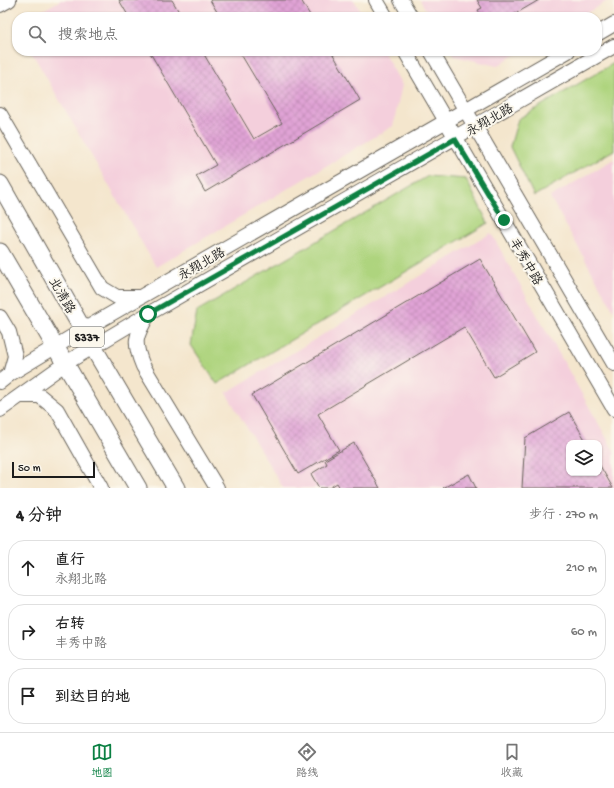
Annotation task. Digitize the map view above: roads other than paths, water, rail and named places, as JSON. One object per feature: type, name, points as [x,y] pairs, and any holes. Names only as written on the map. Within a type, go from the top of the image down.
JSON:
[{"type":"main road","name":"北清路","points":[[0,184],[83,330],[176,488]]},
{"type":"main road","name":"S337","points":[[0,252],[138,488]]},
{"type":"street","points":[[0,5],[9,0]]},
{"type":"street","points":[[376,0],[383,12]]},
{"type":"street","points":[[401,0],[408,12]]},
{"type":"street","points":[[602,31],[614,24]]},
{"type":"street","name":"永翔北路","points":[[602,53],[614,46]]},
{"type":"street","name":"丰秀中路","points":[[408,56],[614,409]]},
{"type":"street","name":"丰秀中路","points":[[434,56],[614,364]]},
{"type":"street","name":"永翔北路","points":[[5,378],[83,330],[559,56]]},
{"type":"street","name":"永翔北路","points":[[0,410],[66,364],[148,314],[455,139],[597,56]]},
{"type":"street","points":[[0,114],[102,288],[117,297],[141,297]]},
{"type":"street","points":[[148,314],[137,333],[137,350],[143,366],[217,488]]},
{"type":"street","points":[[0,317],[9,332],[15,356],[5,378]]},
{"type":"street","points":[[21,396],[40,396],[57,410],[101,488]]}]
